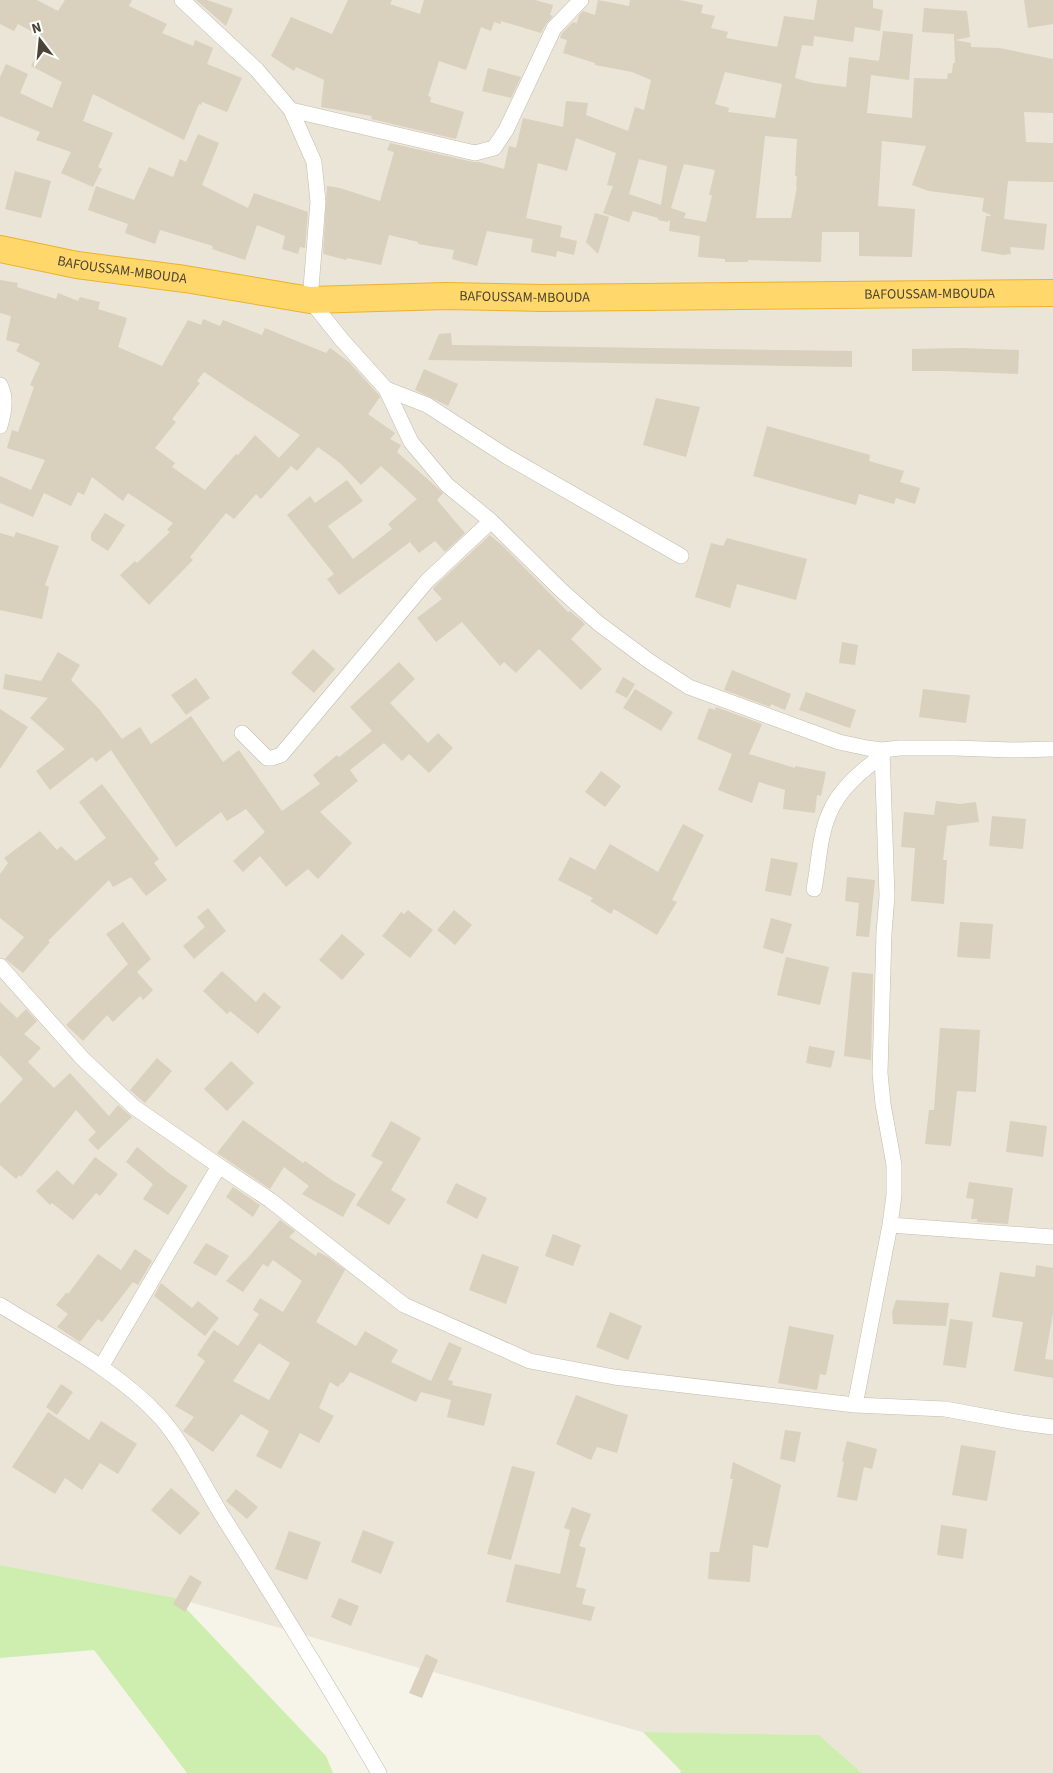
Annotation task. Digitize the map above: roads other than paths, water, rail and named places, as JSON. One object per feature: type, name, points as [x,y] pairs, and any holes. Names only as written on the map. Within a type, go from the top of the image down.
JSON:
[{"type":"highway","name":"BAFOUSSAM-MBOUDA","points":[[0,249],[77,265],[185,279],[310,300],[446,296],[542,298],[1053,293]]},
{"type":"street","points":[[182,0],[257,70],[291,110],[314,162],[317,183],[318,202],[310,300],[342,340],[386,389],[411,442],[447,486],[492,521],[561,590],[598,623],[649,661],[689,687],[839,742],[883,753]]},
{"type":"street","points":[[291,110],[474,153],[494,148],[506,130],[554,28],[581,0]]},
{"type":"street","points":[[0,385],[4,404],[0,426]]},
{"type":"street","points":[[386,389],[427,405],[506,456],[680,556]]},
{"type":"street","points":[[242,733],[267,758],[281,755],[427,581],[492,521]]},
{"type":"street","points":[[814,889],[822,836],[829,814],[850,783],[883,753],[900,748],[1053,749]]},
{"type":"street","points":[[855,1405],[890,1226],[894,1195],[894,1165],[882,1104],[880,1074],[884,933],[888,896],[883,753]]},
{"type":"street","points":[[0,966],[83,1059],[134,1107],[270,1200],[404,1304],[530,1361],[614,1378],[855,1405],[945,1409],[1053,1427]]},
{"type":"street","points":[[101,1367],[219,1166]]},
{"type":"street","points":[[890,1226],[1053,1237]]},
{"type":"street","points":[[0,1305],[117,1378],[160,1418],[179,1443],[208,1493],[301,1640],[379,1773]]}]
